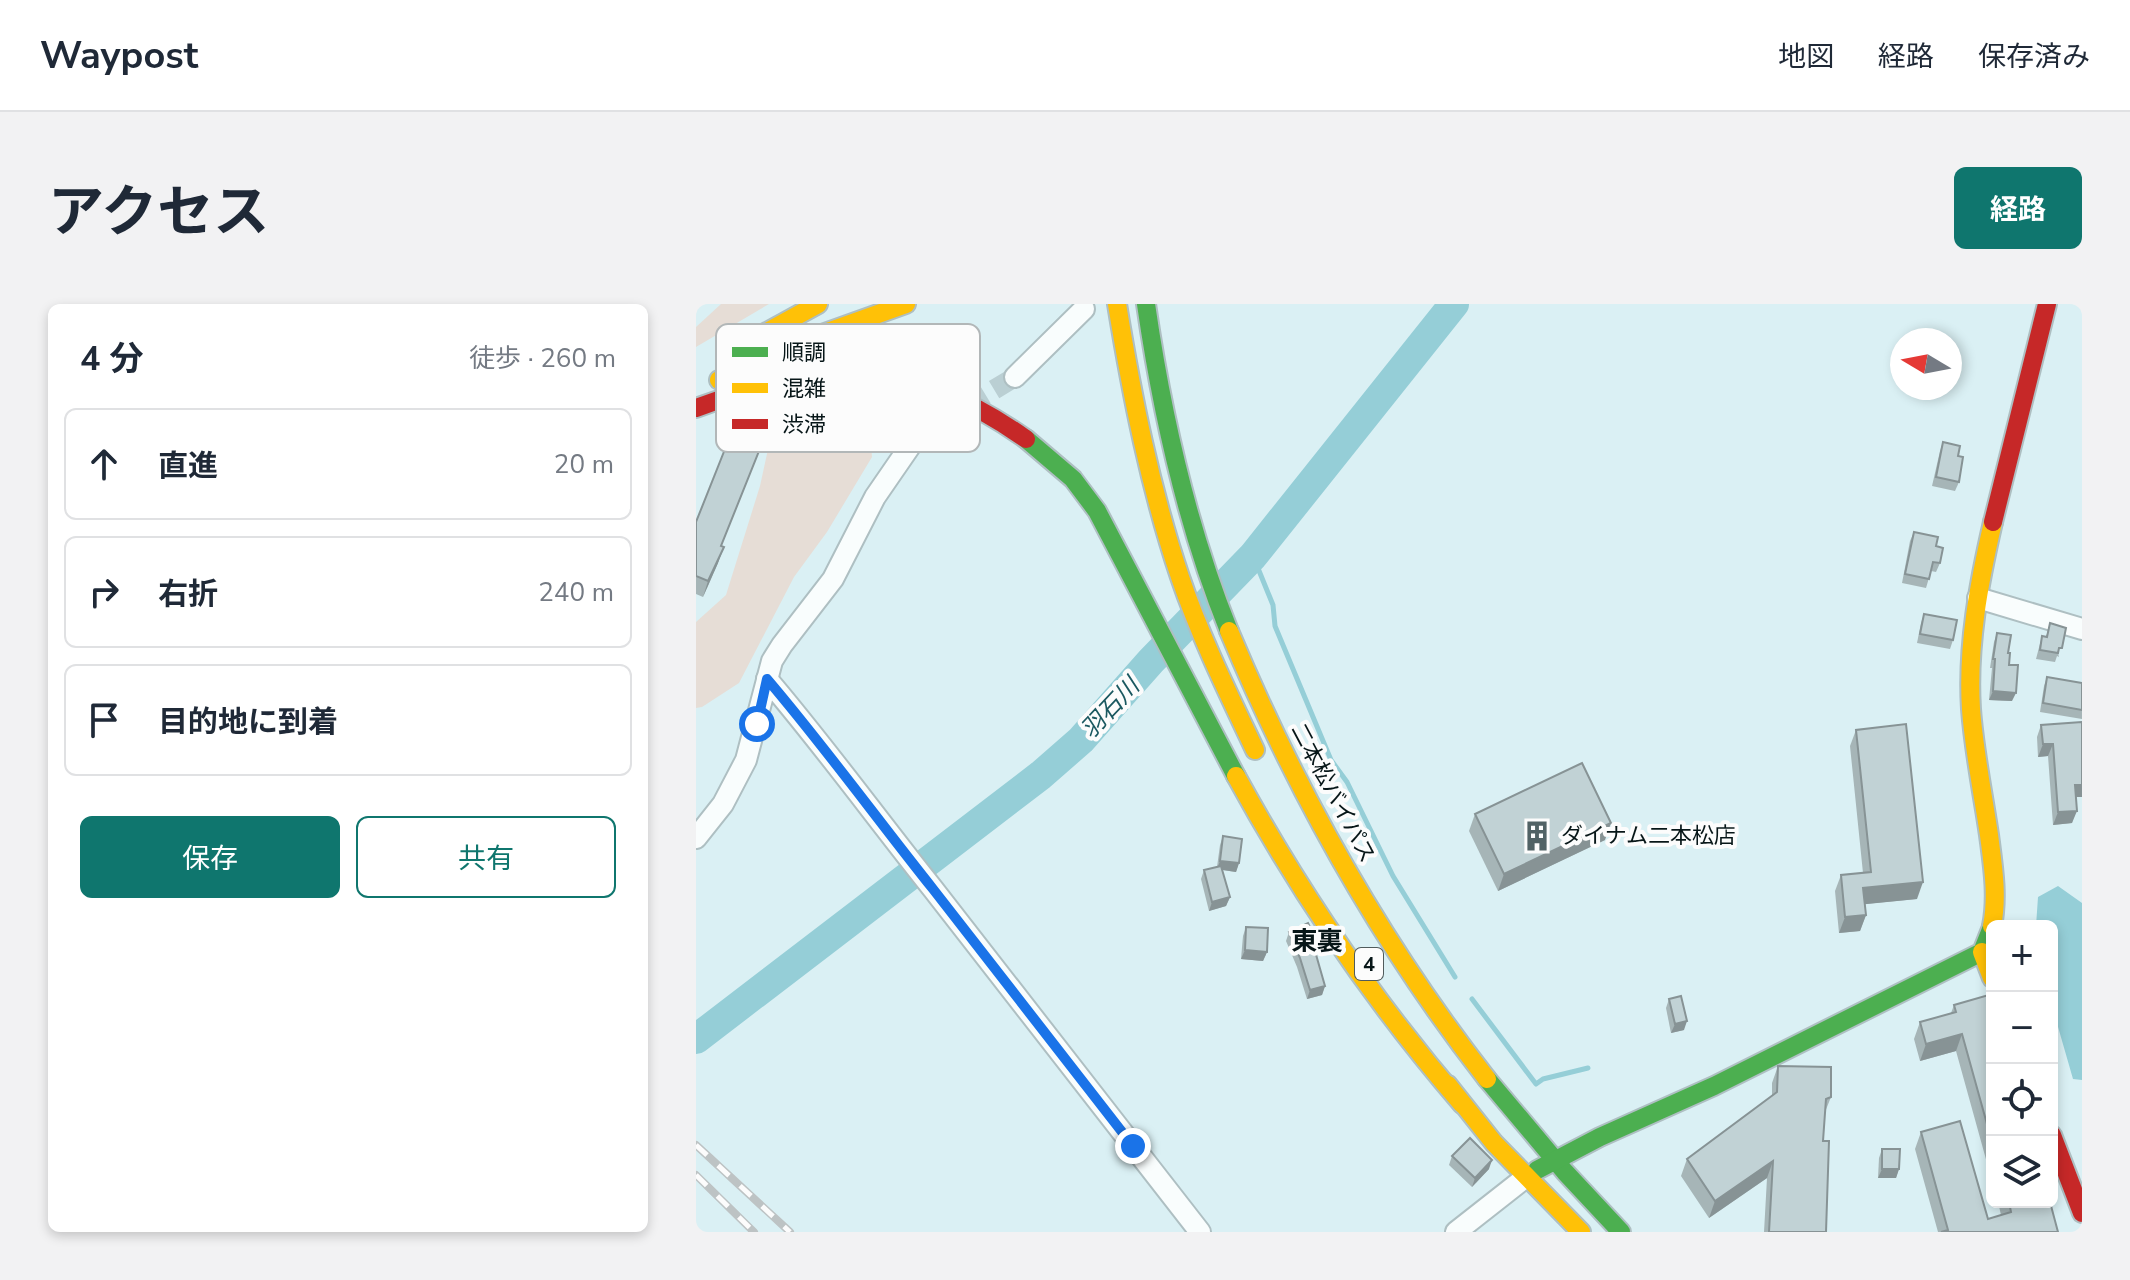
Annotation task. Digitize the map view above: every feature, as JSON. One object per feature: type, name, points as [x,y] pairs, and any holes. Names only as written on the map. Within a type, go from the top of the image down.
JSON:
[{"type":"main road","points":[[781,324],[818,304]]},
{"type":"main road","points":[[818,324],[870,304]]},
{"type":"main road","points":[[850,324],[906,304]]},
{"type":"main road","points":[[1117,304],[1143,443],[1180,577],[1212,660],[1261,762]]},
{"type":"main road","name":"二本松バイパス","points":[[1146,304],[1166,418],[1205,565],[1231,635],[1282,753],[1323,833],[1381,932],[1461,1046],[1520,1122],[1621,1232]]},
{"type":"main road","points":[[1993,920],[1996,907],[1994,870],[1976,750],[1971,646],[1992,527],[2047,304]]},
{"type":"main road","points":[[696,382],[716,371]]},
{"type":"main road","points":[[696,390],[716,381]]},
{"type":"main road","points":[[696,408],[716,400]]},
{"type":"main road","points":[[980,412],[1018,432],[1057,464],[1091,501],[1242,787],[1313,908],[1423,1061],[1462,1104]]},
{"type":"main road","name":"4","points":[[1321,885],[1406,1023],[1462,1104],[1526,1177],[1581,1232]]},
{"type":"main road","points":[[1986,942],[1982,952],[1986,962]]},
{"type":"main road","points":[[1526,1177],[1600,1137],[1714,1086],[1982,952]]},
{"type":"main road","points":[[2052,1136],[2082,1213]]},
{"type":"street","points":[[1015,377],[1084,309]]},
{"type":"street","points":[[696,838],[723,804],[746,760],[772,661],[833,579],[875,497],[906,452]]},
{"type":"street","points":[[1978,598],[2082,629]]},
{"type":"street","points":[[767,679],[1200,1232]]},
{"type":"street","points":[[1456,1232],[1526,1177]]},
{"type":"shaded area","points":[[721,304],[769,304],[735,324],[716,324],[716,335],[696,347],[696,327]]},
{"type":"shaded area","points":[[767,452],[872,452],[872,457],[827,532],[794,577],[739,683],[696,708],[696,622],[726,595]]},
{"type":"water","points":[[2058,886],[2082,903],[2082,1080],[2073,1079],[2058,1027],[2058,920],[2036,920],[2038,897]]},
{"type":"building","points":[[1943,442],[1960,446],[1958,456],[1963,457],[1959,482],[1936,477]]},
{"type":"building","points":[[724,452],[759,452],[721,546],[724,547],[708,581],[696,576],[696,522]]},
{"type":"building","points":[[1914,532],[1938,537],[1936,546],[1943,548],[1940,563],[1933,562],[1929,579],[1905,574]]},
{"type":"building","points":[[1924,614],[1957,620],[1953,640],[1920,634]]},
{"type":"building","points":[[2050,623],[2066,628],[2058,653],[2040,650],[2042,636],[2047,637]]},
{"type":"building","points":[[1997,633],[2011,635],[2009,665],[2018,665],[2016,693],[1993,691]]},
{"type":"building","points":[[2047,677],[2082,683],[2082,710],[2043,703]]},
{"type":"building","points":[[2082,722],[2082,785],[2075,785],[2077,811],[2058,812],[2053,744],[2043,744],[2041,725]]},
{"type":"building","points":[[1906,724],[1923,882],[1863,888],[1866,915],[1845,917],[1841,875],[1871,872],[1856,730]]},
{"type":"building","name":"ダイナム二本松店","points":[[1582,763],[1611,823],[1504,874],[1475,814]]},
{"type":"building","points":[[1223,836],[1242,839],[1239,863],[1220,861]]},
{"type":"building","points":[[1221,866],[1230,897],[1212,902],[1204,870]]},
{"type":"building","points":[[1308,923],[1320,949],[1315,951],[1325,986],[1310,990],[1289,932]]},
{"type":"building","points":[[1246,927],[1268,928],[1267,952],[1245,950]]},
{"type":"building","points":[[1681,996],[1687,1021],[1675,1024],[1669,999]]},
{"type":"building","points":[[1986,996],[1986,1120],[1962,1034],[1926,1044],[1920,1022],[1956,1012],[1954,1005]]},
{"type":"building","points":[[1778,1066],[1831,1067],[1831,1097],[1826,1099],[1823,1141],[1829,1141],[1826,1232],[1769,1232],[1773,1161],[1715,1201],[1687,1159],[1777,1092]]},
{"type":"building","points":[[1960,1121],[1988,1219],[2011,1212],[2010,1208],[2052,1208],[2058,1232],[1941,1232],[1948,1230],[1921,1132]]},
{"type":"building","points":[[1470,1138],[1492,1160],[1475,1178],[1452,1156]]},
{"type":"building","points":[[1882,1149],[1900,1149],[1899,1169],[1882,1169]]},
{"type":"waterway","name":"羽石川","points":[[696,1039],[1041,775],[1081,740],[1151,661],[1253,556],[1454,304]]},
{"type":"waterway","points":[[1253,556],[1273,605],[1275,626],[1331,760],[1347,782],[1393,876],[1455,977]]},
{"type":"waterway","points":[[1472,999],[1536,1084],[1543,1079],[1588,1068]]},
{"type":"tunnel","points":[[980,398],[1015,377]]},
{"type":"railway","points":[[696,1145],[790,1232]]},
{"type":"railway","points":[[696,1175],[754,1232]]},
{"type":"traffic: fast","points":[[1146,304],[1160,387],[1188,511],[1229,631]]},
{"type":"traffic: fast","points":[[1026,439],[1073,479],[1097,511],[1236,776]]},
{"type":"traffic: fast","points":[[1537,1170],[1600,1137],[1714,1086],[1982,952],[1986,942]]},
{"type":"traffic: fast","points":[[1487,1079],[1565,1172],[1621,1232]]},
{"type":"traffic: slow","points":[[782,324],[818,304]]},
{"type":"traffic: slow","points":[[850,324],[906,304]]},
{"type":"traffic: slow","points":[[1117,304],[1143,442],[1169,543],[1196,621],[1255,750]]},
{"type":"traffic: slow","points":[[1993,522],[1975,615],[1970,685],[1974,741],[1993,870],[1993,920]]},
{"type":"traffic: slow","points":[[1229,631],[1283,749],[1343,864],[1411,974],[1487,1079]]},
{"type":"traffic: slow","points":[[1236,776],[1340,946],[1399,1027],[1462,1104]]},
{"type":"traffic: slow","points":[[1982,952],[1986,962]]},
{"type":"traffic: slow","points":[[1448,1085],[1494,1143],[1581,1232]]},
{"type":"traffic: jam","points":[[1993,522],[2047,304]]},
{"type":"traffic: jam","points":[[696,408],[716,401]]},
{"type":"traffic: jam","points":[[980,410],[1026,439]]},
{"type":"traffic: jam","points":[[2052,1136],[2082,1213]]},
{"type":"place","name":"ダイナム二本松店","points":[[1537,836]]},
{"type":"district","name":"東裏","points":[[1317,941]]},
{"type":"route","points":[[757,724],[767,679],[1133,1146]]}]
